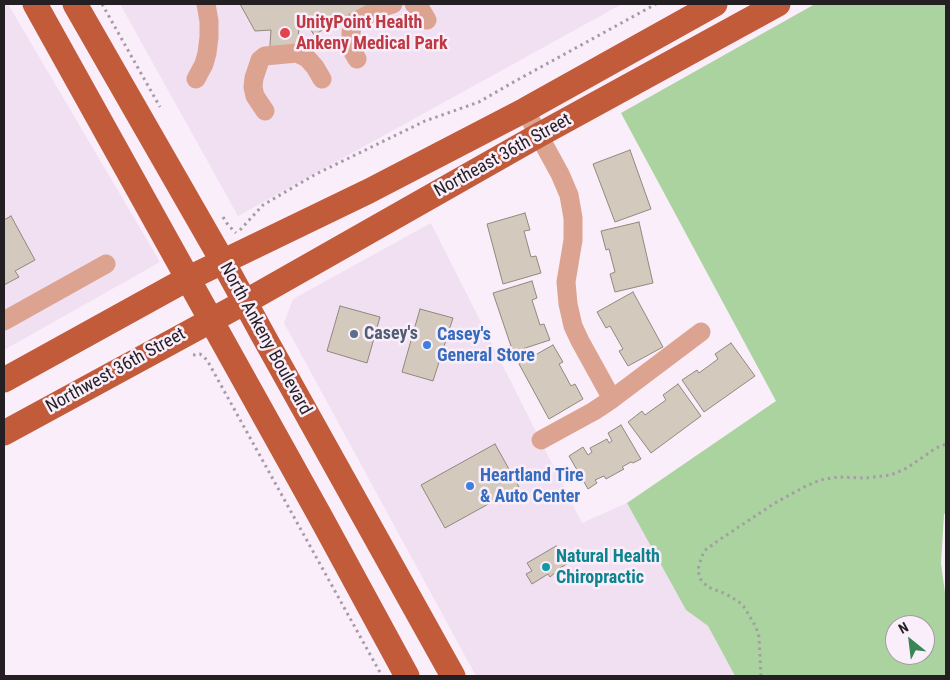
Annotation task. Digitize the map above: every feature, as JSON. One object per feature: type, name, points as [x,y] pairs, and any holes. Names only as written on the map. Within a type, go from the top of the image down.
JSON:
[{"type":"main road","name":"North Ankeny Boulevard","points":[[35,4],[143,196],[206,270],[228,311],[320,516],[407,676]]},
{"type":"main road","name":"North Ankeny Boulevard","points":[[75,4],[228,311],[453,676]]},
{"type":"main road","name":"Northeast 36th Street","points":[[206,270],[369,191],[525,110],[715,4]]},
{"type":"main road","name":"Northeast 36th Street","points":[[228,311],[539,135],[778,4]]},
{"type":"main road","points":[[4,380],[206,270]]},
{"type":"main road","name":"Northwest 36th Street","points":[[4,432],[228,311]]},
{"type":"street","points":[[196,79],[204,64],[207,53],[209,21],[206,4]]},
{"type":"street","points":[[357,59],[353,52],[351,39],[353,22],[380,8],[393,4]]},
{"type":"street","points":[[414,4],[420,8],[427,20]]},
{"type":"street","points":[[265,111],[255,96],[253,86],[260,60],[265,56],[297,53],[307,58],[322,79]]},
{"type":"street","points":[[525,110],[560,174],[569,195],[573,218],[573,240],[566,282],[568,304],[573,326],[612,399]]},
{"type":"street","points":[[4,322],[106,264]]},
{"type":"street","points":[[542,440],[612,399],[701,332]]},
{"type":"path","points":[[102,4],[164,115]]},
{"type":"path","points":[[223,217],[237,234],[263,204],[316,174],[425,121],[479,102],[656,4]]},
{"type":"path","points":[[200,354],[207,360],[215,374],[382,676]]},
{"type":"path","points":[[761,676],[759,637],[756,626],[739,602],[726,594],[708,587],[701,580],[698,571],[704,551],[775,503],[806,486],[820,480],[838,477],[866,478],[891,475],[907,468],[936,448],[946,444]]},
{"type":"shaded area","points":[[4,4],[8,4],[160,262],[4,350]]},
{"type":"shaded area","points":[[120,4],[622,4],[238,216]]},
{"type":"shaded area","points":[[431,223],[582,523],[627,503],[686,610],[708,626],[735,676],[476,676],[284,323],[293,299]]},
{"type":"green space","points":[[815,4],[946,4],[946,510],[944,515],[941,563],[946,600],[946,676],[735,676],[708,626],[686,610],[627,503],[776,401],[621,113]]},
{"type":"building","name":"UnityPoint Health Ankeny Medical Park","points":[[240,4],[379,4],[357,23],[350,14],[314,35],[305,20],[300,19],[296,57],[269,59],[271,30],[255,31]]},
{"type":"building","points":[[630,150],[651,209],[615,222],[593,164]]},
{"type":"building","points":[[525,213],[530,230],[524,231],[531,257],[536,256],[541,273],[503,284],[487,224]]},
{"type":"building","points":[[11,216],[35,260],[15,271],[19,277],[4,285],[4,220]]},
{"type":"building","points":[[639,222],[653,283],[615,292],[610,274],[615,272],[609,249],[606,250],[601,231]]},
{"type":"building","points":[[532,281],[537,298],[532,300],[540,325],[544,324],[550,340],[513,352],[493,293]]},
{"type":"building","points":[[633,292],[663,347],[628,366],[619,351],[623,349],[610,326],[606,328],[597,312]]},
{"type":"building","name":"Casey's","points":[[340,306],[380,317],[367,363],[327,351]]},
{"type":"building","name":"Casey's General Store","points":[[420,309],[453,318],[433,381],[402,372]]},
{"type":"building","points":[[731,343],[755,376],[704,412],[682,380],[697,370],[699,373],[718,359],[715,354]]},
{"type":"building","points":[[553,345],[563,362],[559,364],[571,386],[575,384],[583,399],[549,419],[519,364]]},
{"type":"building","points":[[678,384],[701,416],[651,453],[628,422],[642,411],[645,415],[666,400],[663,395]]},
{"type":"building","points":[[621,425],[641,459],[622,467],[624,469],[606,479],[604,476],[595,480],[597,483],[588,489],[569,456],[583,447],[588,455],[592,452],[590,448],[607,439],[609,443],[612,441],[608,433]]},
{"type":"building","name":"Heartland Tire & Auto Center","points":[[495,444],[519,487],[445,528],[421,485]]},
{"type":"building","name":"Natural Health Chiropractic","points":[[556,546],[561,555],[564,553],[570,562],[555,571],[550,577],[548,574],[532,584],[526,574],[532,571],[527,563]]},
{"type":"place","name":"UnityPoint Health Ankeny Medical Park","points":[[285,33]]},
{"type":"place","name":"Casey's","points":[[354,334]]},
{"type":"place","name":"Casey's General Store","points":[[427,345]]},
{"type":"place","name":"Heartland Tire & Auto Center","points":[[470,486]]},
{"type":"place","name":"Natural Health Chiropractic","points":[[546,567]]}]
